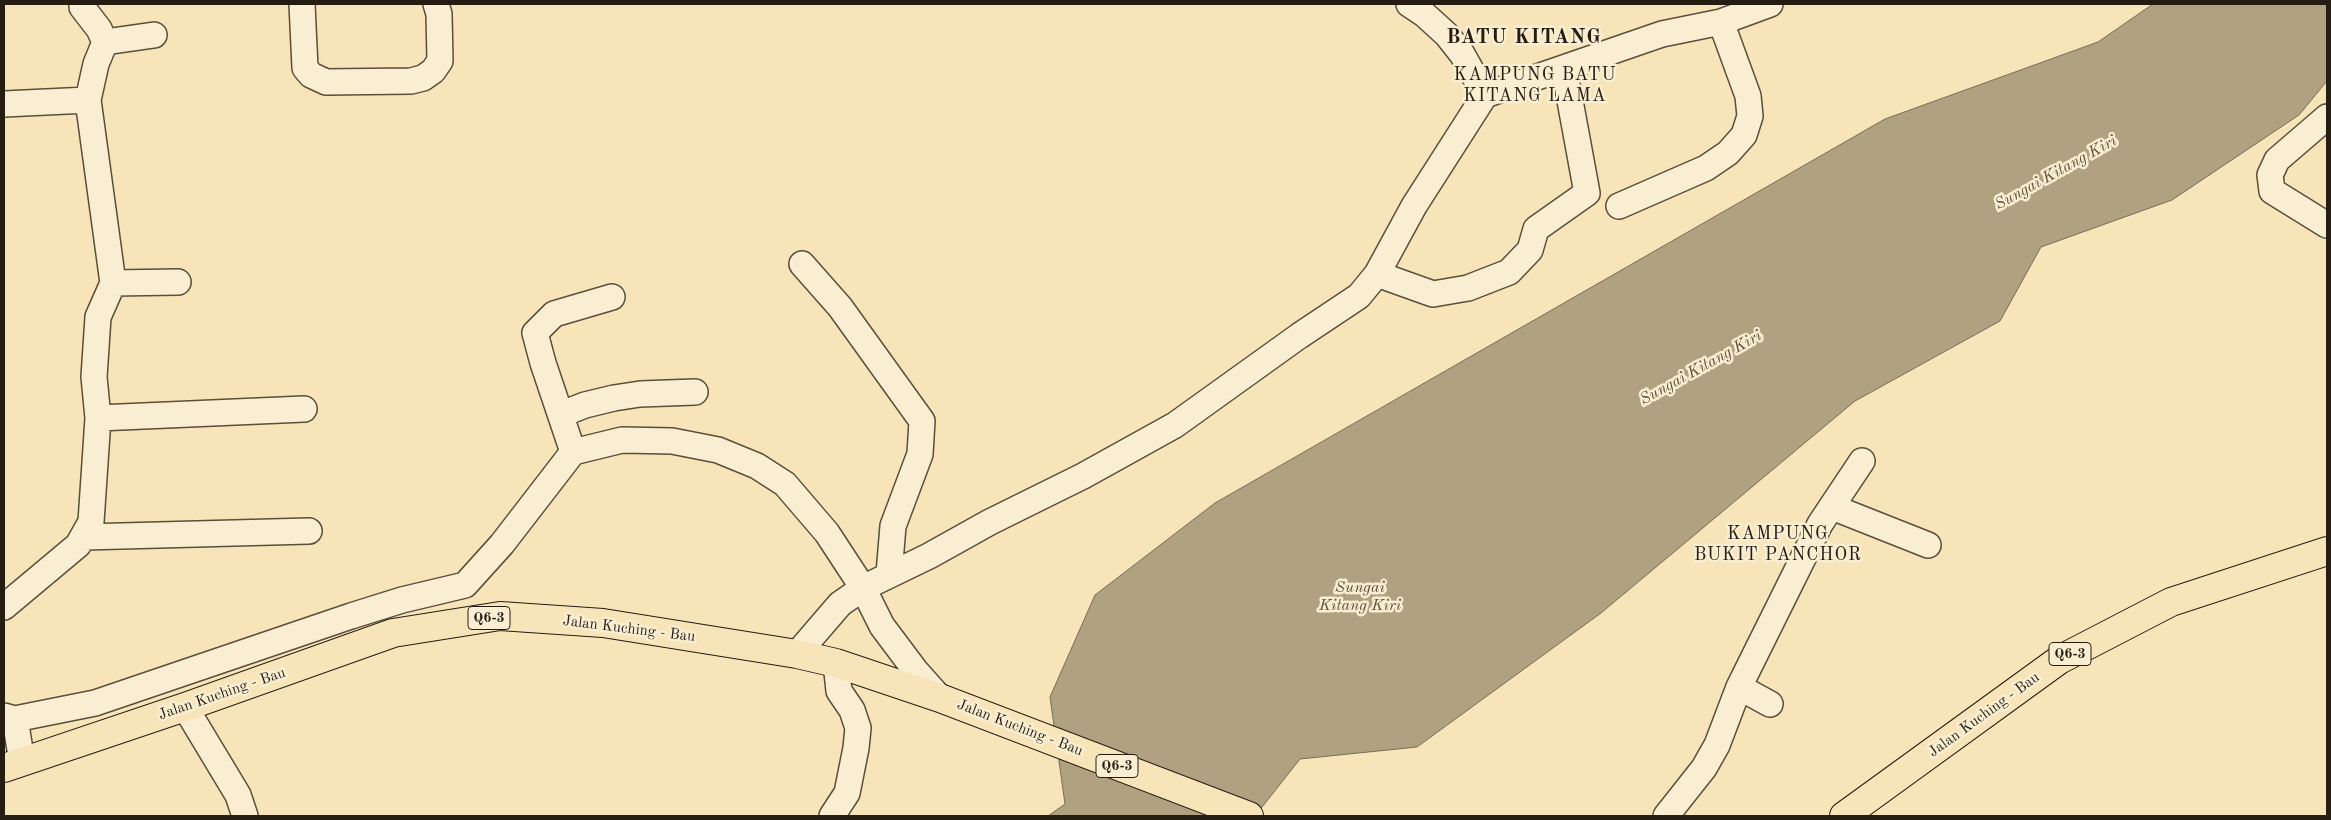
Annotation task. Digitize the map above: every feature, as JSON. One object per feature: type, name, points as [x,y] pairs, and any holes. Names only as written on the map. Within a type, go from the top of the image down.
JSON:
[{"type":"main road","name":"Jalan Kuching - Bau","points":[[1844,816],[2059,660],[2171,602],[2327,551]]},
{"type":"main road","name":"Jalan Kuching - Bau","points":[[13,765],[185,707],[394,633],[500,616],[603,622],[797,654],[836,663],[986,715],[1249,816]]},
{"type":"street","points":[[302,4],[305,68],[311,75],[326,82],[411,81],[423,78],[434,71],[440,61],[439,14],[436,4]]},
{"type":"street","points":[[1409,4],[1424,14],[1447,36],[1462,54],[1484,95]]},
{"type":"street","points":[[797,654],[840,604],[863,588],[1083,476],[1175,425],[1299,336],[1359,296],[1377,274],[1414,206],[1484,95],[1662,34],[1722,22],[1770,4]]},
{"type":"street","points":[[82,7],[105,42]]},
{"type":"street","points":[[1619,206],[1706,168],[1728,153],[1744,135],[1750,116],[1748,96],[1722,22]]},
{"type":"street","points":[[105,42],[154,35]]},
{"type":"street","points":[[4,606],[78,545],[91,522],[98,418],[94,377],[98,317],[113,283],[88,100],[96,64],[105,42]]},
{"type":"street","points":[[1377,274],[1433,294],[1468,288],[1509,272],[1530,250],[1536,229],[1587,194],[1564,68]]},
{"type":"street","points":[[4,104],[88,100]]},
{"type":"street","points":[[2327,118],[2277,160],[2270,175],[2272,191],[2327,225]]},
{"type":"street","points":[[802,264],[840,307],[922,420],[920,454],[893,526],[890,574]]},
{"type":"street","points":[[113,283],[178,282]]},
{"type":"street","points":[[573,452],[562,414],[543,363],[535,333],[554,314],[612,297]]},
{"type":"street","points":[[562,414],[585,405],[614,398],[640,394],[694,392]]},
{"type":"street","points":[[98,418],[304,409]]},
{"type":"street","points":[[13,765],[10,718],[95,703],[351,616],[402,600],[465,585],[502,544],[573,452],[622,440],[672,441],[718,450],[757,466],[786,484],[827,533],[863,588],[882,626],[915,670],[940,698]]},
{"type":"street","points":[[1666,816],[1704,768],[1713,752],[1734,705],[1739,687],[1820,524],[1862,461]]},
{"type":"street","points":[[1832,507],[1928,545]]},
{"type":"street","points":[[84,537],[309,531]]},
{"type":"street","points":[[832,816],[847,793],[858,728],[852,710],[839,691],[836,663]]},
{"type":"street","points":[[1739,687],[1770,704]]},
{"type":"street","points":[[185,707],[238,795],[245,816]]},
{"type":"water","name":"Sungai Kitang Kiri","points":[[2153,4],[2327,4],[2327,81],[2299,115],[2172,200],[2041,247],[2000,321],[1855,401],[1601,613],[1417,747],[1300,759],[1255,816],[1048,816],[1065,804],[1050,697],[1095,595],[1215,503],[1885,119],[2098,42]]},
{"type":"district","name":"BATU KITANG","points":[[1524,38]]},
{"type":"district","name":"KAMPUNG BATU KITANG LAMA","points":[[1535,85]]},
{"type":"district","name":"KAMPUNG BUKIT PANCHOR","points":[[1778,544]]}]
